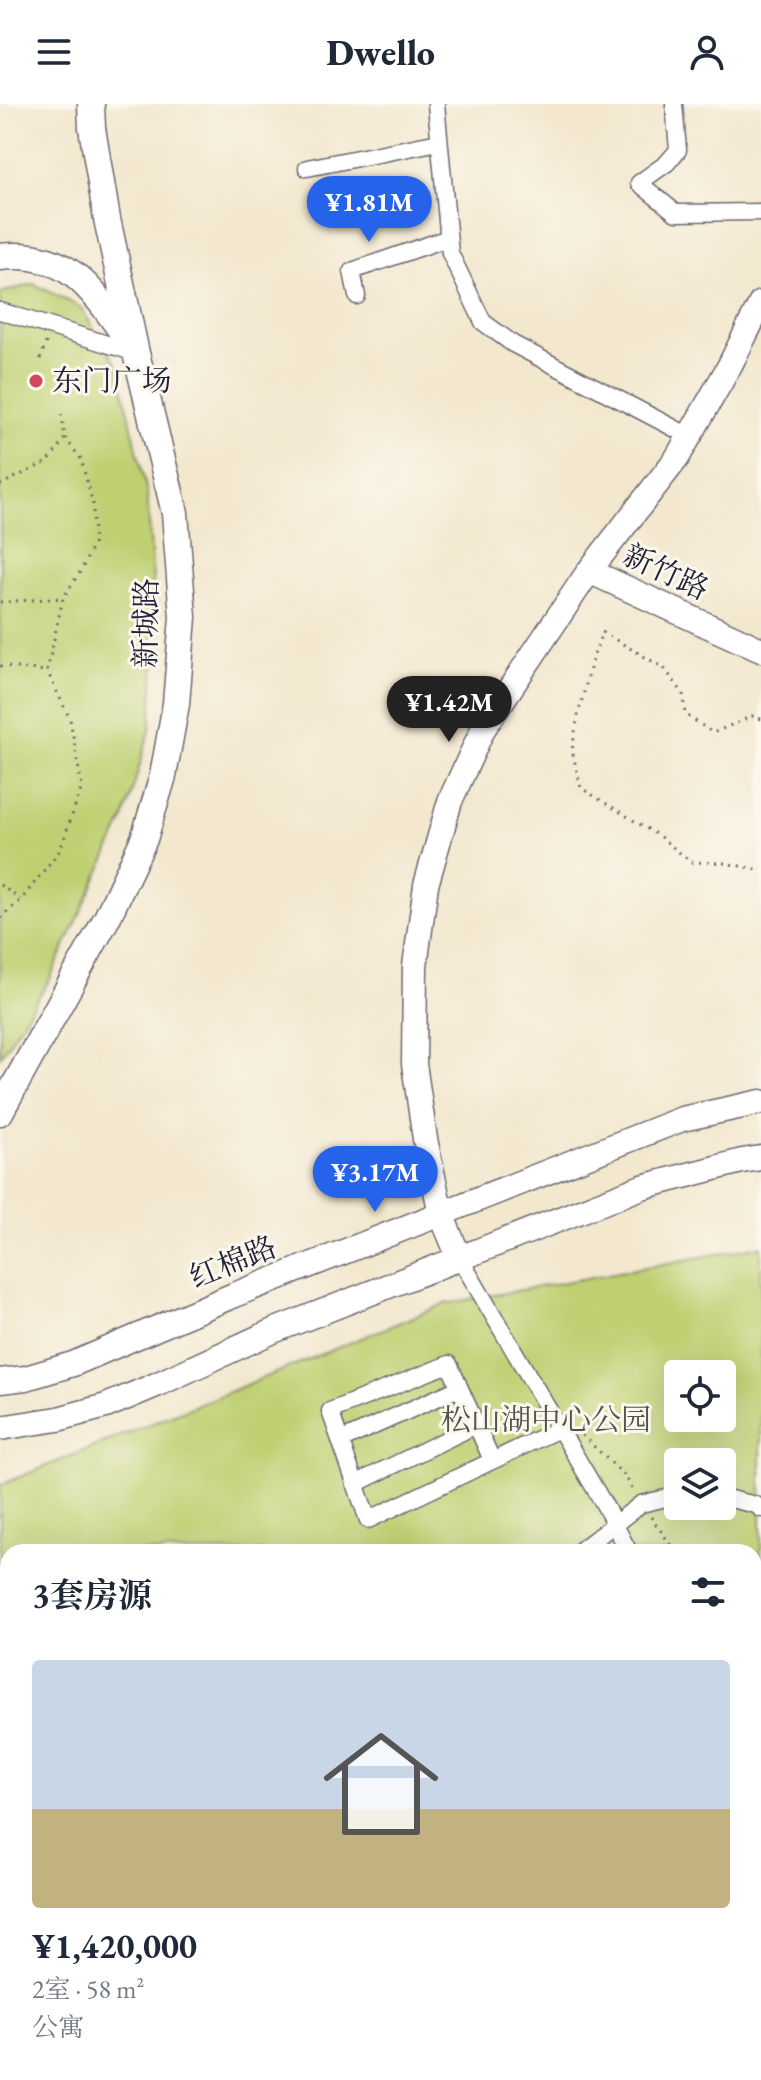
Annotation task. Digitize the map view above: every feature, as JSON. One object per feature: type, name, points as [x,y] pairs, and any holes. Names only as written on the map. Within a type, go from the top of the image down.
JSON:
[{"type":"main road","name":"新城路","points":[[0,1112],[107,918],[144,839],[163,776],[176,704],[183,617],[175,513],[107,219],[91,104]]},
{"type":"main road","points":[[0,257],[18,255],[47,260],[72,272],[91,289],[136,353]]},
{"type":"main road","points":[[459,1257],[441,1214],[425,1139],[414,1064],[415,966],[426,885],[450,801],[483,729],[589,571],[677,458],[761,303]]},
{"type":"main road","name":"新竹路","points":[[589,571],[761,650]]},
{"type":"main road","points":[[0,1102],[18,1078]]},
{"type":"main road","name":"红棉路","points":[[0,1381],[26,1378],[73,1364],[234,1295],[682,1119],[761,1102]]},
{"type":"main road","points":[[0,1428],[58,1419],[106,1406],[273,1331],[642,1187],[761,1158]]},
{"type":"street","points":[[436,104],[450,253],[483,322],[513,344],[689,436]]},
{"type":"street","points":[[674,104],[678,150],[667,163],[639,183],[676,213],[761,212]]},
{"type":"street","points":[[307,168],[439,142]]},
{"type":"street","points":[[357,296],[352,271],[448,238]]},
{"type":"street","points":[[0,311],[136,353]]},
{"type":"street","points":[[459,1257],[625,1544]]},
{"type":"street","points":[[492,1460],[449,1364],[330,1411],[368,1520],[559,1429]]},
{"type":"street","points":[[340,1441],[459,1388]]},
{"type":"street","points":[[355,1484],[476,1425]]},
{"type":"street","points":[[589,1544],[641,1504],[664,1498]]},
{"type":"street","points":[[736,1500],[761,1509]]},
{"type":"path","points":[[40,359],[52,327]]},
{"type":"path","points":[[0,918],[21,900],[60,850],[82,787],[70,719],[47,671],[63,598],[82,569],[94,542],[93,504],[81,459],[65,438],[61,412]]},
{"type":"path","points":[[0,485],[49,461],[65,438]]},
{"type":"path","points":[[0,602],[63,598]]},
{"type":"path","points":[[761,719],[752,716],[713,733],[685,714],[683,693],[664,668],[602,632],[578,715],[572,750],[581,788],[659,836],[691,862],[724,863],[761,870]]},
{"type":"path","points":[[0,666],[47,671]]},
{"type":"path","points":[[0,885],[21,900]]},
{"type":"path","points":[[581,1434],[626,1477],[670,1544]]},
{"type":"green space","points":[[34,284],[80,307],[118,366],[147,493],[156,624],[151,727],[124,819],[50,979],[0,1057],[0,293]]},
{"type":"green space","name":"松山湖中心公园","points":[[761,1246],[761,1544],[0,1544],[0,1485],[445,1304]]},
{"type":"place","name":"东门广场","points":[[36,381]]}]
